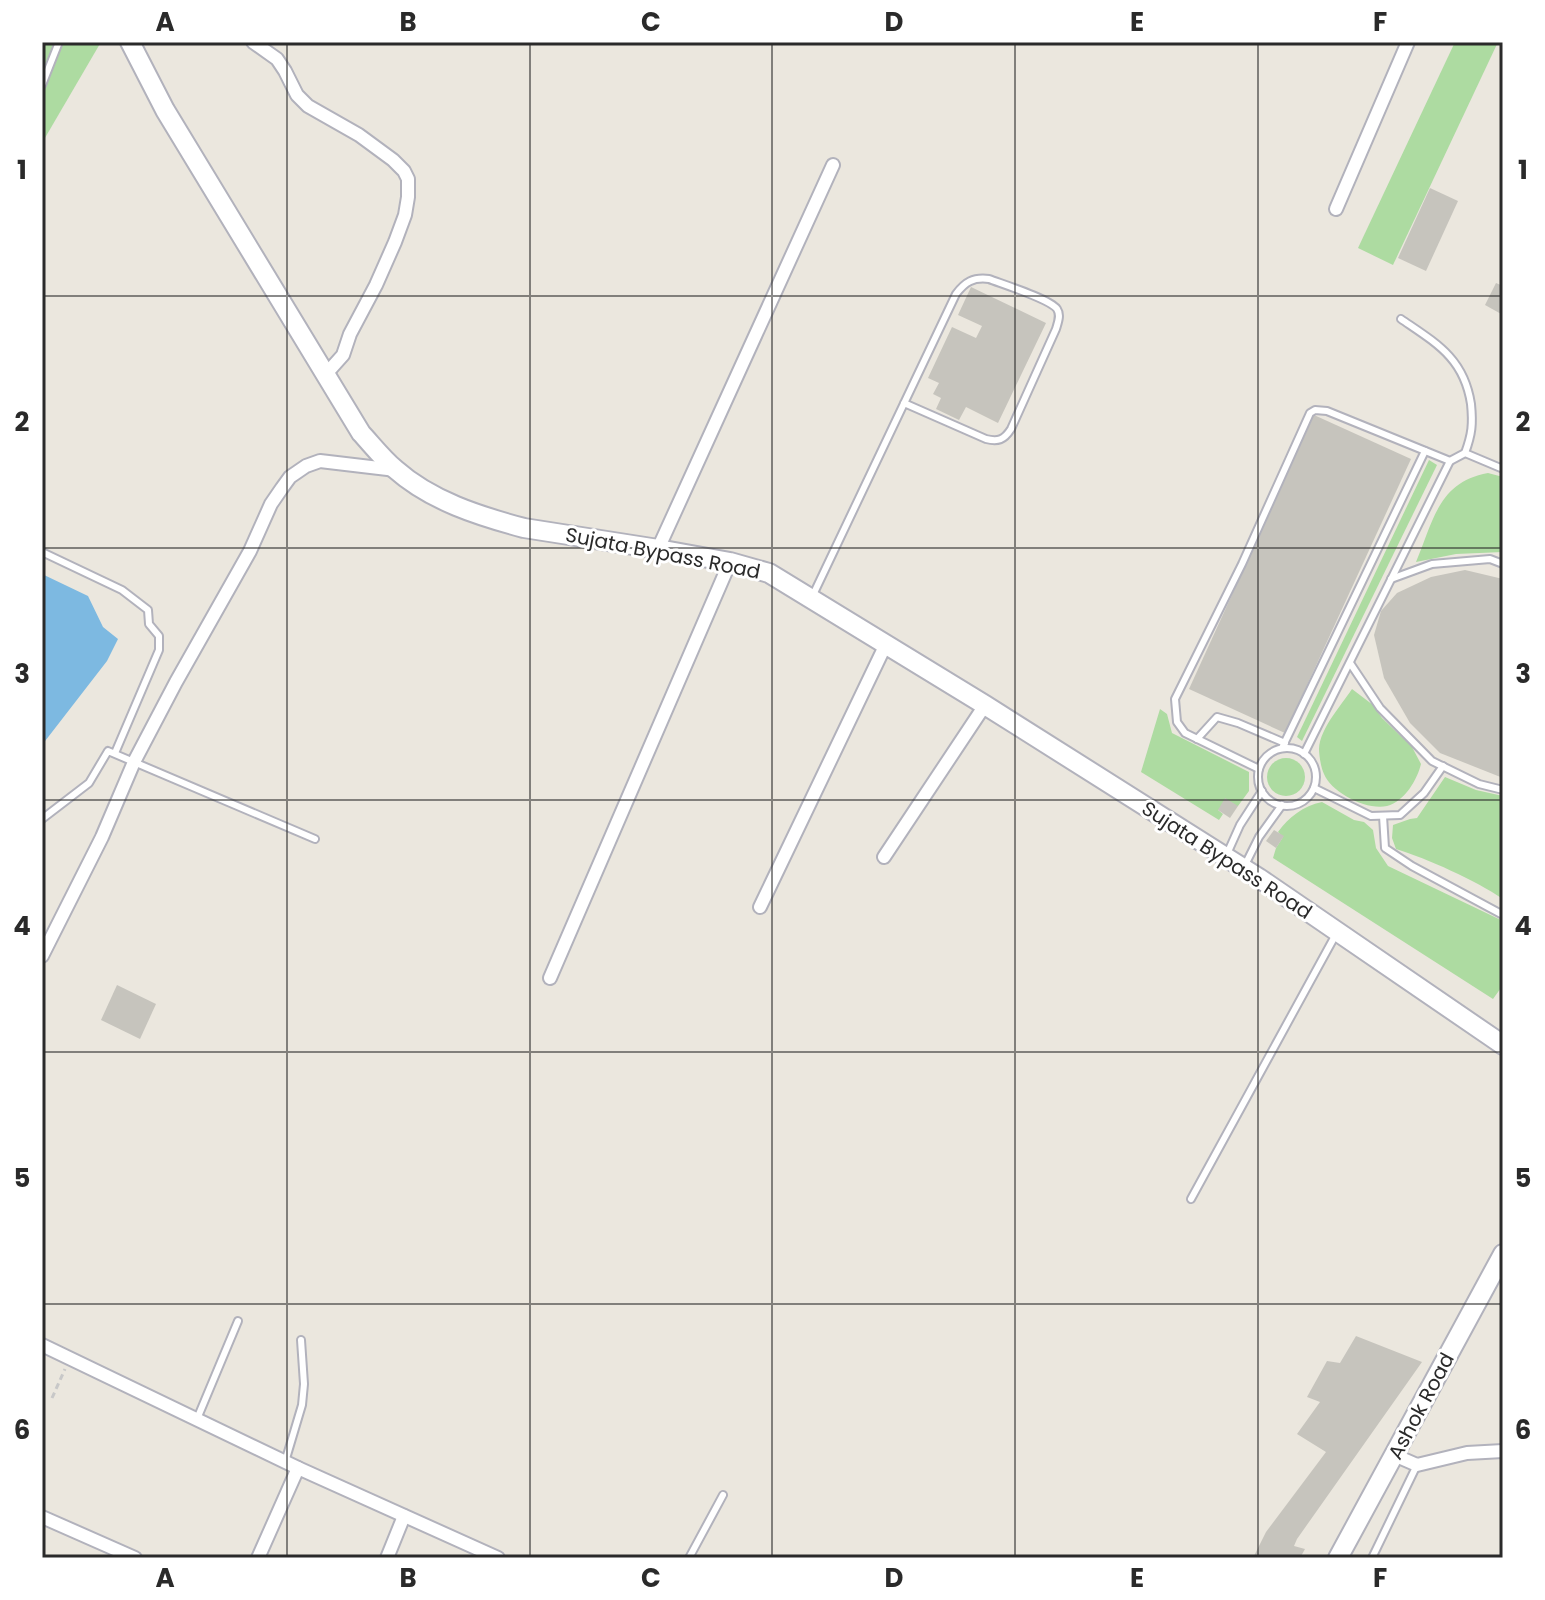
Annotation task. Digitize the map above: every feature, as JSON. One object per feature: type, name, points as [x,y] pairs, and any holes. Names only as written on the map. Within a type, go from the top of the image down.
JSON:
[{"type":"street","name":"Sujata Bypass Road","points":[[130,42],[165,110],[335,364],[361,433],[396,470],[447,502],[497,521],[730,562],[769,573],[985,705],[1243,869],[1503,1045]]},
{"type":"street","points":[[253,42],[277,59],[297,95],[308,106],[359,135],[393,160],[408,179],[405,215],[395,242],[335,364]]},
{"type":"street","points":[[1336,209],[1408,42]]},
{"type":"street","points":[[658,549],[833,165]]},
{"type":"street","points":[[42,953],[102,837],[134,762],[250,551],[271,504],[290,477],[320,461],[396,470]]},
{"type":"street","points":[[550,978],[730,562]]},
{"type":"street","points":[[760,907],[886,644]]},
{"type":"street","points":[[884,857],[985,705]]},
{"type":"street","name":"Ashok Road","points":[[1338,1558],[1503,1254]]},
{"type":"street","points":[[42,1345],[285,1462],[498,1558]]},
{"type":"street","points":[[1394,1455],[1417,1465],[1467,1453],[1503,1451]]},
{"type":"street","points":[[258,1558],[298,1468]]},
{"type":"street","points":[[387,1558],[404,1516]]},
{"type":"street","points":[[42,1517],[135,1558]]},
{"type":"lane","points":[[42,85],[59,42]]},
{"type":"lane","points":[[811,598],[904,403],[956,294],[963,284],[979,278],[989,279],[1056,308],[1059,314],[1056,329],[1011,429],[1004,438],[995,441],[986,439],[904,403]]},
{"type":"lane","points":[[1304,754],[1450,461],[1465,453],[1473,432],[1470,396],[1459,367],[1444,350],[1401,319]]},
{"type":"lane","points":[[1259,769],[1185,733],[1177,722],[1175,699],[1242,564],[1310,413],[1327,411],[1450,461]]},
{"type":"lane","points":[[1197,739],[1217,717],[1238,723],[1284,745],[1296,749],[1311,760],[1315,769],[1314,788],[1308,796],[1292,805],[1273,802],[1262,791],[1259,769],[1269,754],[1284,745],[1425,451]]},
{"type":"lane","points":[[1465,453],[1503,469]]},
{"type":"lane","points":[[42,552],[122,590],[148,610],[149,624],[159,636],[159,650],[115,753]]},
{"type":"lane","points":[[1391,579],[1432,564],[1490,559],[1503,564]]},
{"type":"lane","points":[[1350,663],[1380,708],[1432,761],[1479,784],[1503,790]]},
{"type":"lane","points":[[42,819],[89,783],[108,751],[315,839]]},
{"type":"lane","points":[[1314,788],[1371,816],[1400,815],[1424,793],[1443,766]]},
{"type":"lane","points":[[1225,858],[1240,825],[1262,791]]},
{"type":"lane","points":[[1243,869],[1259,837],[1282,805]]},
{"type":"lane","points":[[1383,816],[1385,848],[1503,915]]},
{"type":"lane","points":[[1191,1199],[1338,932]]},
{"type":"lane","points":[[197,1419],[238,1321]]},
{"type":"lane","points":[[285,1462],[302,1405],[301,1340]]},
{"type":"lane","points":[[1372,1558],[1417,1465]]},
{"type":"lane","points":[[689,1558],[723,1495]]},
{"type":"path","points":[[52,1398],[70,1359]]},
{"type":"green space","points":[[42,42],[101,42],[42,143]]},
{"type":"green space","points":[[1455,42],[1498,42],[1393,265],[1358,248]]},
{"type":"green space","points":[[1429,460],[1437,465],[1302,741],[1297,737]]},
{"type":"green space","points":[[1488,473],[1503,477],[1503,552],[1456,554],[1416,562],[1433,519],[1448,495],[1458,485]]},
{"type":"green space","points":[[1352,689],[1373,705],[1412,747],[1421,764],[1409,789],[1399,800],[1387,806],[1370,806],[1351,799],[1328,781],[1322,768],[1319,749],[1323,733]]},
{"type":"green space","points":[[1160,709],[1167,714],[1172,733],[1249,772],[1249,791],[1238,806],[1218,810],[1223,814],[1219,820],[1141,772]]},
{"type":"green space","points":[[1286,758],[1300,763],[1305,777],[1300,791],[1286,796],[1272,791],[1267,777],[1272,763]]},
{"type":"green space","points":[[1445,777],[1476,790],[1503,796],[1503,899],[1451,871],[1396,849],[1392,838],[1393,825],[1417,818]]},
{"type":"green space","points":[[1322,802],[1354,820],[1364,822],[1373,830],[1376,848],[1388,866],[1503,921],[1503,985],[1493,999],[1273,858],[1283,837],[1278,832],[1282,827],[1303,809]]},
{"type":"water","points":[[42,574],[88,596],[103,627],[118,639],[107,661],[42,745]]},
{"type":"building","points":[[1430,188],[1458,201],[1426,271],[1398,258]]},
{"type":"building","points":[[1496,283],[1503,286],[1503,315],[1485,305]]},
{"type":"building","points":[[971,287],[1046,323],[998,423],[966,407],[959,420],[936,409],[941,398],[933,394],[939,383],[928,378],[952,327],[976,338],[982,326],[958,315]]},
{"type":"building","points":[[1314,415],[1411,459],[1285,733],[1189,689]]},
{"type":"building","points":[[1465,570],[1503,579],[1503,778],[1440,753],[1410,723],[1384,678],[1374,635],[1381,611],[1397,593],[1431,577]]},
{"type":"building","points":[[1225,798],[1238,806],[1230,818],[1218,810]]},
{"type":"building","points":[[1274,830],[1284,836],[1276,848],[1266,841]]},
{"type":"building","points":[[117,985],[156,1004],[140,1039],[101,1020]]},
{"type":"building","points":[[1356,1336],[1422,1362],[1297,1539],[1294,1546],[1305,1549],[1300,1558],[1253,1558],[1266,1532],[1326,1452],[1297,1434],[1320,1402],[1307,1397],[1327,1361],[1340,1363]]}]
